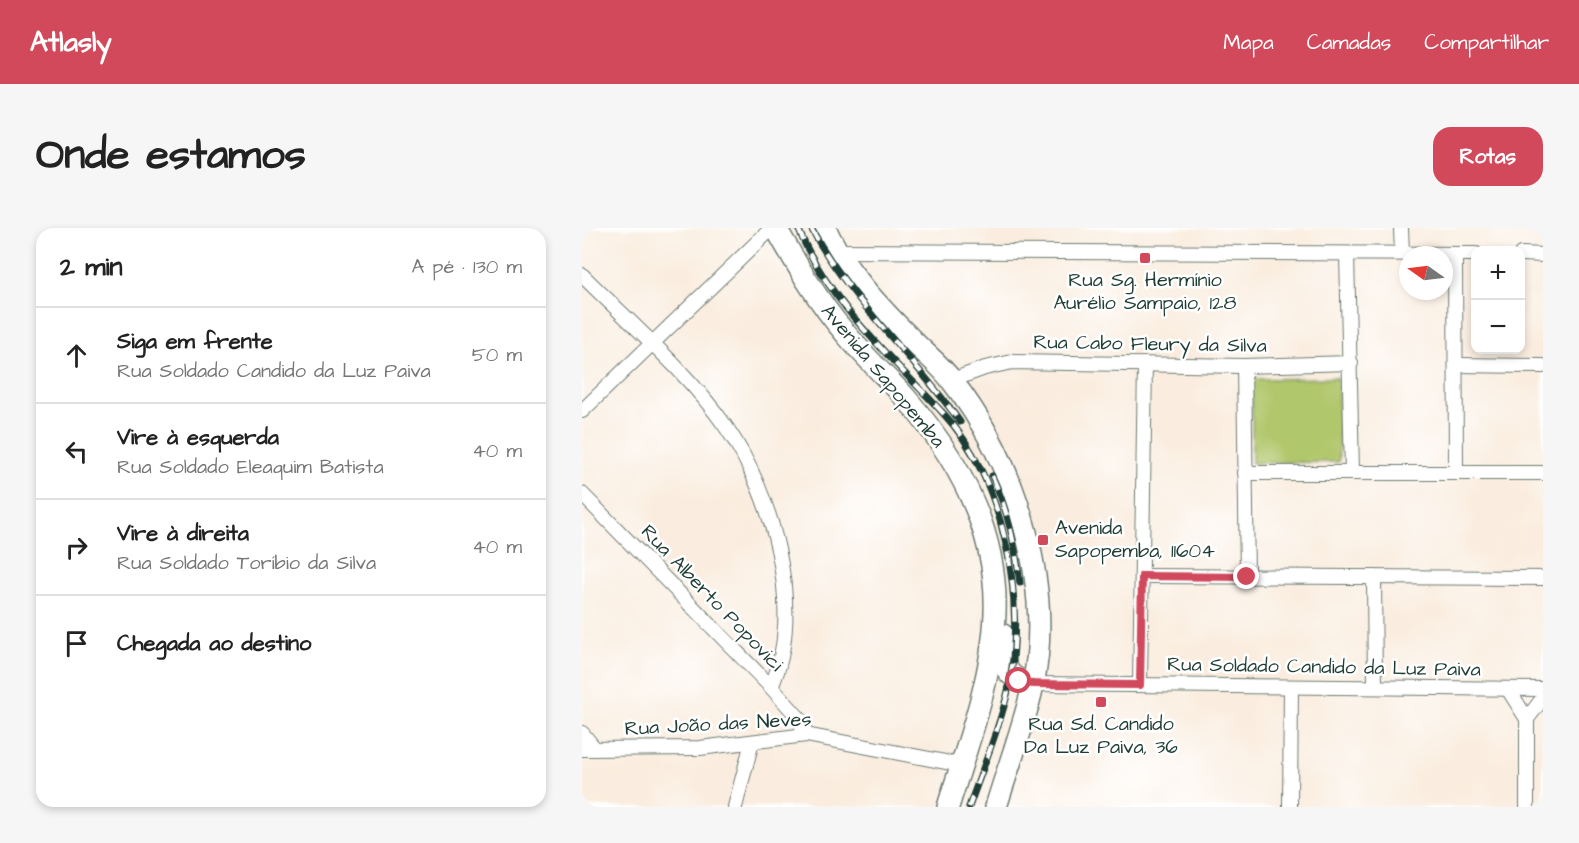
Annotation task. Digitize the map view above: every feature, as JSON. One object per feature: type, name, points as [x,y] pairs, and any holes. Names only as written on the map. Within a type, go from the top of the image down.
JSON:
[{"type":"main road","name":"Avenida Sapopemba","points":[[774,228],[806,281],[845,333],[906,399],[954,462],[973,496],[984,528],[993,565],[995,614],[990,660],[948,807]]},
{"type":"main road","name":"Avenida Sapopemba","points":[[825,228],[836,251],[869,295],[952,380],[997,453],[1013,484],[1024,522],[1034,579],[1037,637],[1033,684],[996,807]]},
{"type":"main road","points":[[995,614],[1003,622],[1004,659],[1008,673],[1019,681],[1033,684]]},
{"type":"street","points":[[582,411],[774,228]]},
{"type":"street","points":[[1401,228],[1402,246]]},
{"type":"street","points":[[836,251],[1399,253]]},
{"type":"street","points":[[1347,254],[1352,472]]},
{"type":"street","points":[[1456,472],[1455,254],[1471,254]]},
{"type":"street","points":[[1525,255],[1543,255]]},
{"type":"street","points":[[582,275],[698,391],[727,428],[764,504],[781,555],[786,580],[783,650],[779,671],[771,687]]},
{"type":"street","name":"Rua Cabo Fleury da Silva","points":[[952,380],[985,368],[1012,362],[1244,366],[1351,363]]},
{"type":"street","points":[[1140,685],[1145,364]]},
{"type":"street","points":[[1456,365],[1543,366]]},
{"type":"street","points":[[1244,366],[1247,577]]},
{"type":"street","points":[[1245,473],[1543,473]]},
{"type":"street","name":"Rua Alberto Popovici","points":[[582,494],[771,687],[799,718],[806,735]]},
{"type":"street","points":[[1142,576],[1543,578]]},
{"type":"street","points":[[1374,577],[1375,687]]},
{"type":"street","name":"Rua Soldado Candido da Luz Paiva","points":[[1033,684],[1543,689]]},
{"type":"street","points":[[1290,807],[1291,687]]},
{"type":"street","points":[[1508,689],[1527,719],[1527,807]]},
{"type":"street","points":[[1527,719],[1543,698]]},
{"type":"street","points":[[582,733],[589,749]]},
{"type":"street","name":"Rua João das Neves","points":[[589,749],[700,748],[806,735],[961,765]]},
{"type":"street","points":[[735,807],[752,742]]},
{"type":"green space","points":[[1338,378],[1339,462],[1252,463],[1252,379]]},
{"type":"railway","points":[[798,228],[810,255],[843,304],[881,349],[943,413],[964,440],[982,472],[996,507],[1006,544],[1012,582],[1015,620],[1013,656],[1004,706],[969,807]]},
{"type":"railway","points":[[811,228],[844,280],[942,397],[960,422]]},
{"type":"railway","points":[[992,476],[1010,528],[1020,583]]},
{"type":"place","name":"Rua Sg. Hermínio Aurélio Sampaio, 128","points":[[1145,258]]},
{"type":"place","name":"Avenida Sapopemba, 11604","points":[[1043,540]]},
{"type":"place","name":"Rua Sd. Candido Da Luz Paiva, 36","points":[[1101,702]]},
{"type":"route","points":[[1019,681],[1033,684],[1140,685],[1142,576],[1247,577]]}]
